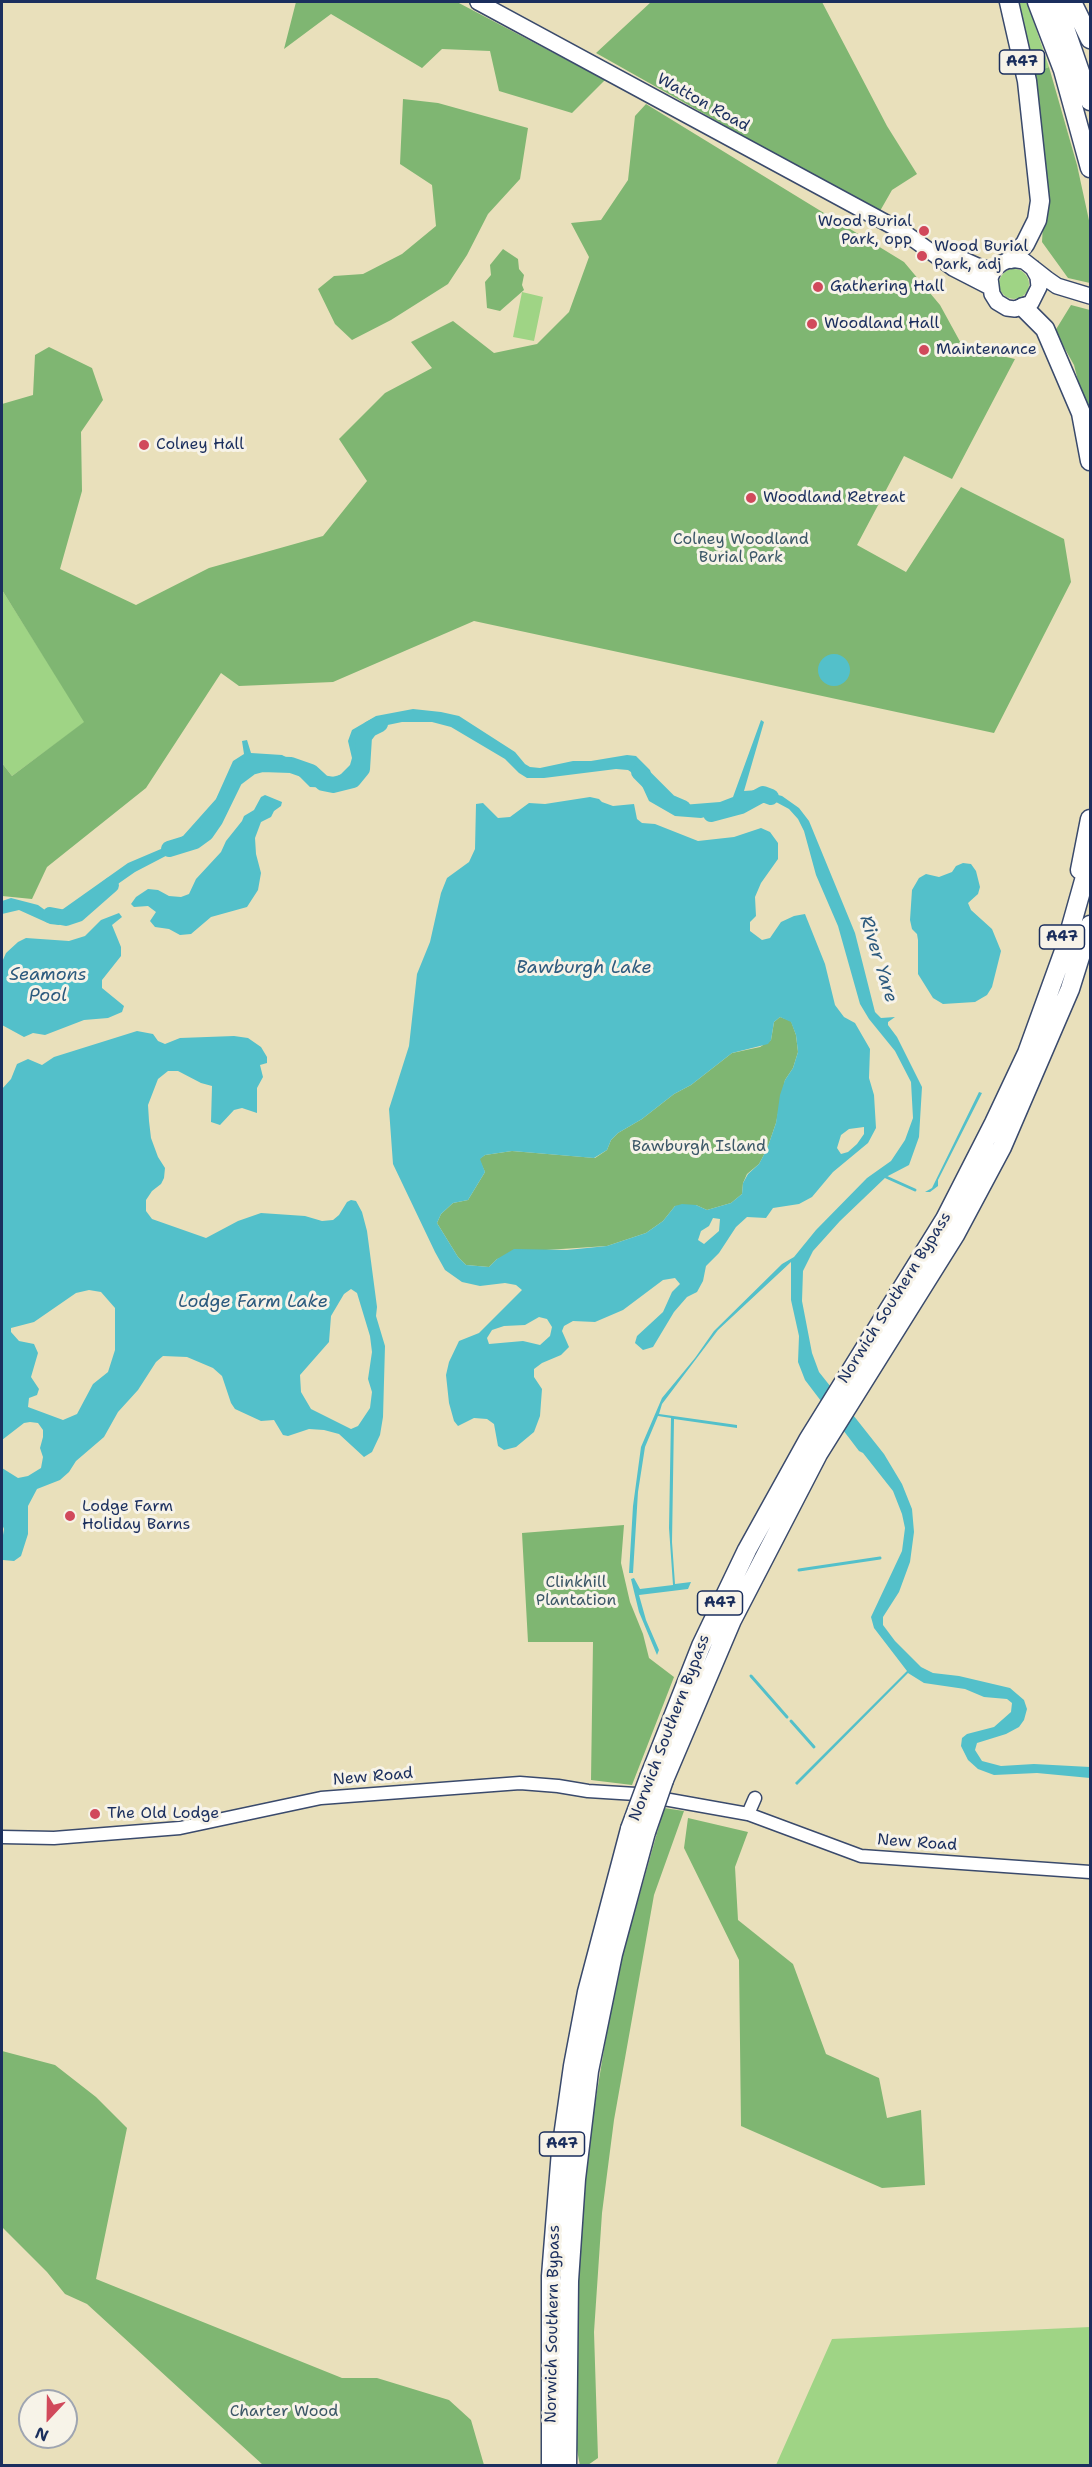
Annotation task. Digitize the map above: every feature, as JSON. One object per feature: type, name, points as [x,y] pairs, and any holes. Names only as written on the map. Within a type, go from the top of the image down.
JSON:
[{"type":"highway","name":"A47","points":[[1009,2],[1027,81],[1040,201],[1037,220],[1024,244],[1011,259]]},
{"type":"highway","name":"A47","points":[[1037,2],[1063,70],[1090,168]]},
{"type":"highway","points":[[1056,2],[1090,101]]},
{"type":"highway","points":[[1072,2],[1090,39]]},
{"type":"highway","points":[[1031,307],[1045,329],[1081,413],[1090,461]]},
{"type":"highway","name":"A47","points":[[1027,1053],[1072,904],[1090,819]]},
{"type":"highway","name":"Norwich Southern Bypass","points":[[551,2466],[551,2276],[561,2151],[573,2066],[587,1992],[638,1830],[657,1778],[813,1447],[945,1219],[1027,1053],[1065,948],[1090,859]]},
{"type":"highway","name":"Norwich Southern Bypass","points":[[856,1376],[955,1235],[1002,1147],[1070,989],[1090,925]]},
{"type":"highway","name":"A47","points":[[1002,1147],[1067,1012],[1090,952]]},
{"type":"highway","name":"Norwich Southern Bypass","points":[[567,2466],[569,2281],[576,2179],[586,2093],[638,1830]]},
{"type":"main road","name":"Watton Road","points":[[478,2],[911,236],[982,268],[994,269]]},
{"type":"main road","name":"Watton Road","points":[[911,236],[953,268],[990,287],[997,302],[1007,308],[1031,307],[1074,293]]},
{"type":"main road","name":"Watton Road","points":[[1011,259],[1024,261],[1057,286],[1090,296]]},
{"type":"main road","points":[[990,287],[990,278],[994,269],[1011,259]]},
{"type":"main road","points":[[1031,307],[1039,287],[1034,268]]},
{"type":"street","name":"New Road","points":[[2,1837],[54,1838],[180,1828],[321,1798],[519,1783],[636,1794],[748,1814],[861,1856],[1090,1872]]},
{"type":"street","points":[[748,1814],[754,1798]]},
{"type":"green space","points":[[296,2],[457,2],[605,80],[572,113],[499,91],[490,51],[442,49],[422,68],[331,14],[284,49]]},
{"type":"green space","points":[[651,2],[822,2],[887,126],[917,174],[892,190],[880,211],[596,53]]},
{"type":"green space","points":[[1013,2],[1027,2],[1049,67],[1031,74]]},
{"type":"green space","points":[[1049,67],[1077,165],[1090,225],[1090,283],[1068,278],[1042,242],[1046,171],[1031,74]]},
{"type":"green space","points":[[403,99],[438,103],[528,128],[520,179],[488,214],[467,255],[448,284],[391,320],[352,340],[335,324],[318,289],[334,276],[363,274],[402,254],[436,226],[432,185],[400,164]]},
{"type":"green space","name":"Colney Woodland Burial Park","points":[[646,104],[904,262],[940,305],[963,347],[1015,359],[952,479],[904,456],[857,545],[906,572],[961,487],[1064,539],[1071,582],[994,733],[474,621],[333,682],[239,686],[221,673],[146,788],[47,867],[32,899],[2,896],[2,763],[12,776],[84,722],[2,590],[2,404],[33,395],[35,355],[49,347],[92,368],[103,400],[81,432],[82,491],[60,569],[136,605],[209,568],[323,536],[367,481],[339,439],[385,393],[432,368],[411,342],[453,321],[494,353],[537,344],[569,312],[589,257],[571,223],[601,220],[628,180],[635,116]]},
{"type":"green space","points":[[503,249],[518,259],[519,269],[524,275],[522,285],[524,290],[500,311],[487,308],[485,282],[491,275],[490,265]]},
{"type":"green space","points":[[1014,269],[1025,273],[1029,284],[1025,295],[1014,299],[1003,295],[999,284],[1003,273]]},
{"type":"green space","points":[[522,292],[543,297],[534,341],[513,337]]},
{"type":"green space","points":[[1071,305],[1090,310],[1090,428],[1074,365],[1055,331]]},
{"type":"green space","points":[[2,590],[85,722],[12,776],[2,763]]},
{"type":"green space","name":"Bawburgh Island","points":[[780,1017],[791,1021],[798,1052],[793,1068],[785,1080],[776,1123],[767,1149],[759,1164],[747,1174],[742,1194],[731,1203],[707,1210],[696,1205],[675,1206],[663,1221],[646,1233],[607,1246],[546,1250],[497,1259],[489,1267],[466,1265],[458,1257],[437,1223],[441,1214],[453,1203],[468,1200],[485,1172],[479,1159],[485,1155],[512,1151],[595,1158],[607,1150],[611,1140],[618,1133],[642,1119],[674,1094],[691,1085],[732,1053],[760,1047],[771,1040],[774,1022]]},
{"type":"green space","name":"Clinkhill Plantation","points":[[624,1525],[621,1563],[630,1602],[643,1634],[649,1658],[674,1677],[632,1785],[591,1780],[593,1642],[528,1642],[522,1533]]},
{"type":"green space","points":[[664,1808],[684,1811],[654,1895],[614,2120],[602,2213],[594,2332],[598,2458],[588,2465],[580,2466],[573,2428],[576,2289],[587,2153],[615,1982]]},
{"type":"green space","points":[[688,1818],[748,1832],[735,1867],[738,1920],[793,1964],[826,2054],[879,2078],[887,2118],[921,2110],[925,2185],[882,2188],[741,2126],[739,1960],[684,1848]]},
{"type":"green space","name":"Charter Wood","points":[[2,2051],[55,2065],[96,2097],[127,2128],[96,2279],[342,2378],[377,2378],[449,2400],[471,2420],[484,2465],[263,2465],[87,2304],[65,2294],[47,2272],[2,2227]]},
{"type":"green space","points":[[1090,2327],[1090,2465],[776,2465],[832,2339]]},
{"type":"water","points":[[834,654],[845,659],[850,670],[845,681],[834,686],[823,681],[818,670],[823,659]]},
{"type":"water","points":[[413,709],[459,716],[515,752],[530,767],[540,768],[573,761],[636,756],[650,770],[656,789],[662,796],[682,805],[720,802],[733,797],[761,720],[764,722],[744,791],[759,790],[782,796],[799,808],[809,821],[855,933],[875,1012],[881,1018],[895,1017],[888,1022],[888,1025],[897,1037],[922,1087],[919,1137],[909,1165],[886,1177],[840,1221],[813,1251],[803,1271],[802,1301],[812,1353],[819,1372],[884,1454],[902,1484],[912,1509],[914,1532],[910,1562],[899,1592],[883,1617],[883,1625],[895,1641],[921,1667],[933,1673],[959,1676],[1010,1688],[1024,1700],[1027,1709],[1019,1727],[1006,1734],[977,1743],[975,1750],[982,1761],[1001,1766],[1034,1764],[1090,1767],[1090,1778],[1037,1773],[994,1775],[978,1769],[968,1760],[961,1746],[962,1738],[967,1734],[994,1727],[1011,1712],[1012,1703],[1007,1699],[984,1697],[965,1689],[924,1683],[908,1673],[797,1785],[795,1783],[907,1671],[874,1628],[871,1617],[902,1551],[905,1528],[902,1514],[893,1491],[805,1380],[798,1362],[799,1336],[791,1300],[791,1262],[718,1330],[662,1404],[659,1414],[737,1425],[737,1428],[674,1419],[672,1542],[675,1584],[691,1582],[688,1589],[639,1595],[646,1620],[659,1650],[657,1655],[639,1612],[631,1579],[634,1578],[640,1589],[673,1585],[669,1528],[671,1418],[658,1416],[645,1447],[638,1492],[633,1573],[629,1573],[633,1506],[641,1447],[662,1398],[714,1331],[782,1264],[794,1257],[816,1230],[867,1178],[891,1161],[905,1140],[913,1118],[911,1082],[895,1051],[860,1004],[838,926],[816,875],[804,831],[798,819],[789,809],[776,802],[757,799],[726,812],[701,818],[675,816],[649,801],[638,777],[628,770],[616,769],[527,778],[505,759],[451,727],[432,722],[402,722],[378,727],[366,734],[361,744],[359,774],[338,788],[310,787],[297,774],[287,769],[259,766],[242,769],[222,812],[208,828],[183,847],[135,872],[59,925],[50,924],[19,910],[2,914],[2,901],[11,898],[38,905],[49,913],[56,914],[128,863],[168,846],[183,836],[216,799],[233,761],[244,754],[242,741],[247,740],[251,753],[282,755],[307,768],[312,776],[336,777],[350,765],[352,758],[348,741],[352,730],[376,716]]},
{"type":"water","points":[[265,795],[282,802],[271,817],[261,822],[255,838],[261,873],[258,890],[247,907],[211,917],[191,934],[180,935],[169,929],[155,927],[150,921],[156,912],[148,906],[134,907],[131,904],[136,897],[148,889],[158,890],[169,896],[181,897],[189,894],[196,879],[221,852],[244,816],[254,810],[261,797]]},
{"type":"water","name":"Bawburgh Lake","points":[[590,797],[613,806],[634,804],[637,819],[642,823],[655,824],[698,841],[734,837],[761,828],[770,832],[778,843],[778,859],[761,883],[755,897],[756,916],[750,922],[750,931],[762,940],[770,938],[781,922],[805,914],[825,964],[835,1005],[844,1017],[855,1023],[870,1049],[869,1078],[874,1095],[876,1128],[868,1143],[833,1172],[812,1197],[799,1204],[773,1208],[766,1218],[747,1217],[736,1227],[719,1253],[706,1266],[703,1281],[697,1292],[687,1297],[674,1312],[653,1347],[643,1350],[635,1343],[637,1336],[663,1312],[672,1292],[680,1284],[675,1278],[663,1280],[623,1310],[595,1322],[573,1321],[564,1326],[562,1331],[569,1347],[561,1355],[534,1369],[534,1377],[542,1389],[540,1416],[534,1432],[516,1447],[504,1450],[498,1446],[494,1424],[487,1419],[474,1418],[458,1426],[454,1421],[449,1403],[446,1375],[449,1362],[459,1341],[479,1333],[522,1290],[516,1285],[505,1283],[480,1286],[462,1282],[445,1270],[393,1164],[389,1109],[409,1046],[417,974],[430,942],[441,893],[447,878],[469,862],[475,849],[476,804],[483,803],[498,818],[510,817],[529,803],[545,804]],"holes":[[[780,1017],[791,1022],[796,1035],[798,1052],[780,1095],[776,1123],[767,1149],[759,1164],[748,1174],[743,1183],[742,1194],[731,1203],[707,1210],[696,1205],[675,1206],[663,1221],[646,1233],[607,1246],[567,1250],[514,1249],[497,1259],[489,1267],[466,1265],[458,1257],[437,1223],[441,1214],[453,1203],[468,1200],[485,1172],[480,1159],[485,1155],[512,1151],[594,1158],[607,1150],[611,1140],[618,1133],[642,1119],[674,1094],[691,1085],[732,1053],[768,1044],[771,1040],[774,1022]],[[864,1127],[864,1134],[848,1152],[841,1154],[837,1148],[841,1135],[849,1129]],[[713,1218],[720,1219],[719,1231],[704,1244],[698,1240],[701,1231],[709,1226]],[[539,1317],[547,1319],[552,1327],[550,1336],[540,1345],[523,1341],[489,1344],[487,1338],[492,1330],[504,1326],[525,1325]]]},
{"type":"water","points":[[963,863],[971,864],[976,871],[980,887],[978,894],[968,903],[971,910],[992,929],[1001,951],[992,987],[987,995],[975,1002],[943,1004],[933,998],[918,974],[918,940],[910,920],[912,890],[919,878],[926,874],[939,877],[952,872],[956,866]]},
{"type":"water","name":"Seamons Pool","points":[[119,913],[122,917],[112,925],[121,947],[121,956],[102,980],[102,988],[124,1006],[122,1012],[108,1018],[84,1020],[45,1035],[33,1033],[24,1037],[2,1025],[2,962],[6,953],[26,938],[69,941],[85,936],[101,920]]},
{"type":"water","name":"Lodge Farm Lake","points":[[137,1031],[153,1034],[158,1041],[165,1044],[180,1038],[234,1036],[248,1038],[261,1047],[267,1057],[267,1063],[260,1065],[263,1077],[257,1088],[257,1113],[242,1108],[234,1110],[220,1125],[211,1122],[212,1086],[178,1071],[168,1071],[158,1079],[148,1105],[149,1121],[151,1138],[165,1168],[161,1184],[146,1200],[146,1211],[152,1219],[206,1238],[238,1221],[261,1213],[305,1216],[322,1221],[333,1220],[347,1202],[356,1201],[362,1212],[367,1231],[377,1307],[376,1316],[385,1346],[383,1417],[380,1435],[372,1452],[364,1457],[339,1434],[324,1430],[309,1429],[288,1436],[283,1435],[274,1420],[261,1421],[235,1409],[222,1376],[213,1368],[187,1357],[163,1356],[156,1362],[138,1390],[118,1412],[104,1437],[76,1461],[60,1480],[37,1489],[28,1506],[28,1534],[21,1556],[14,1561],[3,1560],[2,1468],[18,1478],[28,1476],[41,1468],[43,1457],[40,1448],[43,1430],[38,1423],[24,1423],[2,1440],[2,1089],[11,1079],[17,1064],[28,1059],[42,1065],[54,1057]],"holes":[[[351,1289],[357,1293],[370,1336],[372,1352],[368,1379],[372,1392],[370,1408],[358,1426],[351,1429],[311,1409],[301,1392],[300,1375],[329,1342],[331,1316],[344,1294]],[[89,1290],[101,1292],[115,1308],[115,1350],[108,1372],[93,1384],[77,1414],[63,1420],[28,1407],[29,1398],[37,1395],[39,1389],[31,1377],[38,1353],[34,1344],[19,1341],[11,1332],[11,1328],[34,1322],[76,1293]]]},
{"type":"water","points":[[979,1092],[982,1093],[938,1180],[938,1186],[930,1192],[925,1192],[932,1188]]},
{"type":"waterway","name":"River Yare","points":[[169,849],[195,841],[206,833],[235,779],[251,767],[262,764],[291,765],[311,772],[323,783],[333,785],[353,780],[362,769],[364,737],[370,729],[380,724]]},
{"type":"waterway","name":"River Yare","points":[[639,772],[669,802],[683,808]]},
{"type":"waterway","name":"River Yare","points":[[711,814],[741,806],[763,794],[771,797]]},
{"type":"waterway","name":"River Yare","points":[[50,915],[66,918],[78,914],[111,885]]},
{"type":"waterway","points":[[886,1177],[915,1190]]},
{"type":"waterway","points":[[799,1570],[880,1558]]},
{"type":"waterway","points":[[751,1676],[787,1717]]},
{"type":"waterway","points":[[791,1721],[814,1747]]},
{"type":"place","name":"Wood Burial Park, opp","points":[[924,231]]},
{"type":"place","name":"Wood Burial Park, adj","points":[[922,256]]},
{"type":"place","name":"Gathering Hall","points":[[818,287]]},
{"type":"place","name":"Woodland Hall","points":[[812,324]]},
{"type":"place","name":"Maintenance","points":[[924,350]]},
{"type":"place","name":"Colney Hall","points":[[144,445]]},
{"type":"place","name":"Woodland Retreat","points":[[751,498]]},
{"type":"place","name":"Lodge Farm Holiday Barns","points":[[70,1516]]},
{"type":"place","name":"The Old Lodge","points":[[95,1814]]}]
